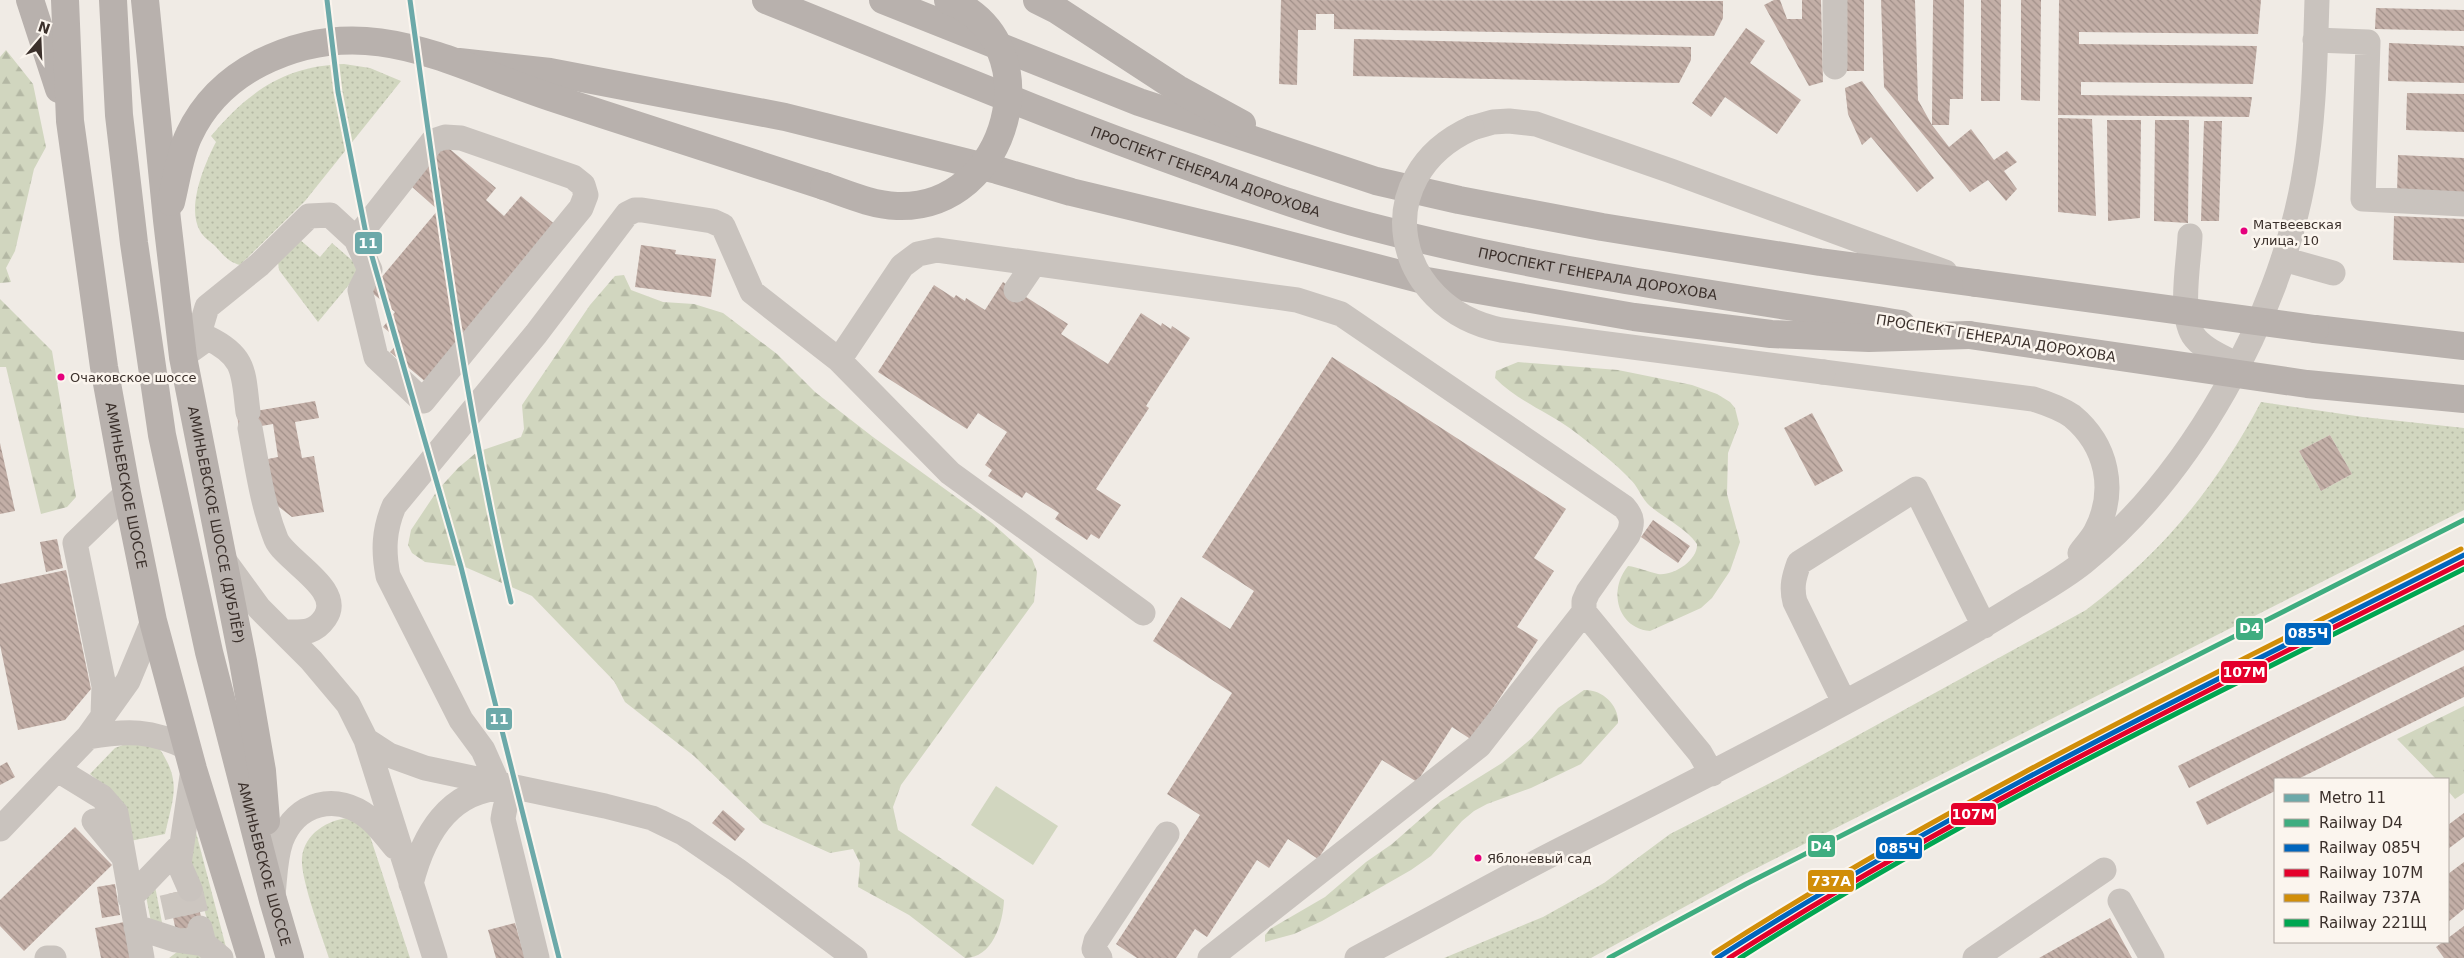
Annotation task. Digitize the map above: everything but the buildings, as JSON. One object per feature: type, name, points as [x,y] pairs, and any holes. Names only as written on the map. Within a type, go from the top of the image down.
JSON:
[{"type":"main road","points":[[30,0],[70,121]]},
{"type":"main road","name":"АМИНЬЕВСКОЕ ШОССЕ","points":[[65,0],[70,121],[104,367],[127,493],[152,621],[190,759],[251,958]]},
{"type":"main road","name":"АМИНЬЕВСКОЕ ШОССЕ","points":[[113,0],[122,144],[134,243],[162,435],[209,652],[273,900],[290,958]]},
{"type":"main road","name":"АМИНЬЕВСКОЕ ШОССЕ (ДУБЛЁР)","points":[[145,0],[166,220],[223,558],[262,771],[273,900]]},
{"type":"main road","name":"ПРОСПЕКТ ГЕНЕРАЛА ДОРОХОВА","points":[[766,0],[1112,140],[1260,192],[1365,226],[1449,246],[1610,277],[1969,335],[2307,384],[2464,399]]},
{"type":"main road","points":[[883,0],[1139,102],[1314,162],[1376,181],[1459,200],[1592,225],[1820,262],[2315,329],[2464,346]]},
{"type":"main road","points":[[166,220],[188,136],[208,104],[226,85],[246,70],[274,56],[301,46],[334,39],[388,43],[459,62],[547,96],[873,203],[898,206],[924,202],[941,197],[959,188],[987,162],[1001,138],[1006,120],[1008,86],[999,48],[975,16],[948,0]]},
{"type":"main road","points":[[1036,0],[1057,10],[1178,89],[1314,162]]},
{"type":"main road","points":[[459,62],[550,72],[785,117],[996,170],[1071,192],[1427,281],[1634,317],[1771,334],[1869,338],[1969,335]]},
{"type":"street","points":[[1834,0],[1835,66]]},
{"type":"street","points":[[1357,958],[1562,849],[1712,774],[1984,626],[2049,586],[2083,562],[2135,515],[2159,488],[2188,449],[2237,365],[2249,344],[2283,259],[2297,210],[2309,146],[2313,110],[2317,0]]},
{"type":"street","points":[[2315,40],[2368,42],[2363,199],[2464,204]]},
{"type":"street","points":[[1976,283],[1536,124],[1509,121],[1493,122],[1472,128],[1439,147],[1426,161],[1413,183],[1406,205],[1408,247],[1425,285],[1440,302],[1460,317],[1479,326],[2033,399],[2063,411],[2092,435],[2102,454],[2108,478],[2105,504],[2096,531],[2077,558],[2049,586]]},
{"type":"street","points":[[189,352],[207,307],[259,265],[309,216],[330,215],[356,239],[370,270],[360,290],[376,357],[423,401],[581,208],[586,195],[583,185],[573,177],[461,138],[446,137],[433,142],[356,239]]},
{"type":"street","points":[[537,958],[503,819],[509,795],[508,786],[461,720],[388,576],[384,558],[387,522],[394,506],[536,334],[631,211],[642,210],[712,221],[723,226],[752,292],[840,360],[950,473],[1143,613]]},
{"type":"street","points":[[2190,236],[2186,289],[2188,320],[2193,335],[2205,347],[2237,365]]},
{"type":"street","points":[[840,360],[902,266],[918,254],[937,250],[1033,265],[1297,300],[1341,314],[1624,507],[1629,513],[1632,526],[1588,592],[1584,601],[1584,612],[1480,746],[1210,958]]},
{"type":"street","points":[[2283,259],[2333,273]]},
{"type":"street","points":[[1016,290],[1033,265]]},
{"type":"street","points":[[207,307],[207,325],[228,347],[242,368],[249,420],[265,506],[277,542],[318,584],[329,599],[327,614],[318,628],[304,632],[285,632]]},
{"type":"street","points":[[189,352],[208,338],[228,347]]},
{"type":"street","points":[[1844,702],[1795,602],[1792,590],[1793,578],[1799,563],[1916,489],[1984,626]]},
{"type":"street","points":[[103,715],[104,686],[75,543],[127,493]]},
{"type":"street","points":[[223,558],[259,608],[285,632],[331,681],[348,704],[366,740],[435,958]]},
{"type":"street","points":[[1584,612],[1700,753],[1712,774]]},
{"type":"street","points":[[0,829],[88,737],[128,682],[152,621]]},
{"type":"street","points":[[88,737],[115,732],[146,732],[166,738],[190,759],[180,854],[181,891]]},
{"type":"street","points":[[366,740],[389,755],[425,768],[652,818],[683,832],[855,958]]},
{"type":"street","points":[[58,770],[102,797],[116,813],[142,958]]},
{"type":"street","points":[[411,884],[417,859],[431,832],[450,807],[479,791],[508,786]]},
{"type":"street","points":[[273,900],[275,870],[281,842],[291,823],[303,811],[325,803],[344,803],[369,818],[402,854]]},
{"type":"street","points":[[94,821],[123,857]]},
{"type":"street","points":[[1100,958],[1094,949],[1096,941],[1167,834]]},
{"type":"street","points":[[130,898],[180,854]]},
{"type":"street","points":[[1975,958],[2104,870]]},
{"type":"street","points":[[2120,901],[2152,958]]},
{"type":"street","points":[[136,927],[176,940],[201,939]]},
{"type":"street","points":[[47,958],[54,958]]},
{"type":"green space","points":[[6,50],[33,84],[46,147],[34,169],[15,251],[6,268],[11,282],[0,283],[0,57]]},
{"type":"green space","points":[[344,64],[370,68],[401,81],[305,201],[240,265],[233,262],[224,256],[203,235],[196,221],[196,198],[202,173],[216,142],[211,136],[240,106],[270,84],[304,70]]},
{"type":"green space","points":[[299,239],[320,257],[332,243],[362,269],[318,322],[279,270],[278,262]]},
{"type":"green space","points":[[624,275],[631,290],[663,302],[694,304],[723,313],[777,354],[815,392],[873,437],[992,523],[1032,559],[1037,572],[1034,602],[901,785],[893,807],[898,830],[1004,900],[998,929],[989,946],[982,952],[965,958],[909,915],[858,887],[860,863],[853,849],[830,853],[763,823],[694,756],[625,702],[614,681],[532,596],[465,567],[425,562],[412,553],[408,545],[411,530],[437,491],[458,468],[477,452],[521,437],[524,429],[522,405],[590,305],[615,276]]},
{"type":"green space","points":[[0,299],[52,351],[76,497],[67,507],[41,514],[6,367],[0,367]]},
{"type":"green space","points":[[1518,362],[1618,370],[1692,385],[1717,394],[1730,402],[1735,408],[1739,424],[1728,453],[1727,494],[1740,542],[1730,571],[1712,598],[1701,608],[1650,631],[1630,623],[1623,615],[1617,596],[1618,586],[1628,566],[1658,574],[1678,570],[1694,556],[1697,544],[1681,528],[1650,506],[1632,481],[1603,454],[1571,429],[1512,393],[1495,378],[1496,371]]},
{"type":"green space","points":[[2261,402],[2363,417],[2464,428],[2464,510],[1741,876],[1591,958],[1444,958],[1543,917],[1604,883],[1670,834],[1780,778],[2086,610],[2140,565],[2164,541],[2206,490]],"holes":[[[2330,435],[2352,474],[2321,491],[2299,451]]]},
{"type":"green space","points":[[1584,690],[1597,692],[1608,699],[1616,710],[1618,723],[1581,764],[1531,788],[1487,804],[1474,811],[1462,821],[1431,856],[1411,870],[1322,921],[1294,934],[1265,942],[1265,935],[1270,929],[1325,897],[1366,862],[1392,844],[1441,801],[1502,763],[1532,738],[1558,708]]},
{"type":"green space","points":[[2464,706],[2464,793],[2455,799],[2449,792],[2449,778],[2435,778],[2397,739]]},
{"type":"green space","points":[[136,740],[157,745],[170,768],[174,788],[165,834],[130,841],[116,796],[90,774],[115,748]]},
{"type":"green space","points":[[996,786],[1058,826],[1033,865],[971,825]]},
{"type":"green space","points":[[192,817],[227,951],[213,940],[187,850]]},
{"type":"green space","points":[[350,818],[367,827],[410,958],[329,958],[304,879],[302,858],[307,842],[318,829],[333,821]]},
{"type":"green space","points":[[154,881],[164,933],[151,922],[145,891]]},
{"type":"green space","points":[[181,949],[209,958],[169,958]]},
{"type":"tunnel","points":[[190,889],[199,926]]},
{"type":"tunnel","points":[[172,893],[180,930]]},
{"type":"metro line","name":"11","points":[[327,0],[338,92],[367,239],[461,567],[559,958]]},
{"type":"metro line","name":"11","points":[[410,0],[453,302],[479,452],[511,602]]},
{"type":"rail line","name":"D4","points":[[1609,958],[1746,884],[2464,520]]},
{"type":"rail line","name":"737А","points":[[1714,953],[1804,897],[1988,792],[2177,693],[2461,549]]},
{"type":"rail line","name":"085Ч","points":[[1717,958],[1899,848],[1992,797],[2180,698],[2464,555]]},
{"type":"rail line","name":"107М","points":[[1729,958],[1908,850],[1999,800],[2184,703],[2464,562]]},
{"type":"rail line","name":"221Щ","points":[[1740,958],[1827,904],[2006,802],[2189,707],[2464,569]]},
{"type":"place","name":"Матвеевская улица, 10","points":[[2244,231]]},
{"type":"place","name":"Очаковское шоссе","points":[[61,377]]},
{"type":"place","name":"Яблоневый сад","points":[[1478,858]]}]
